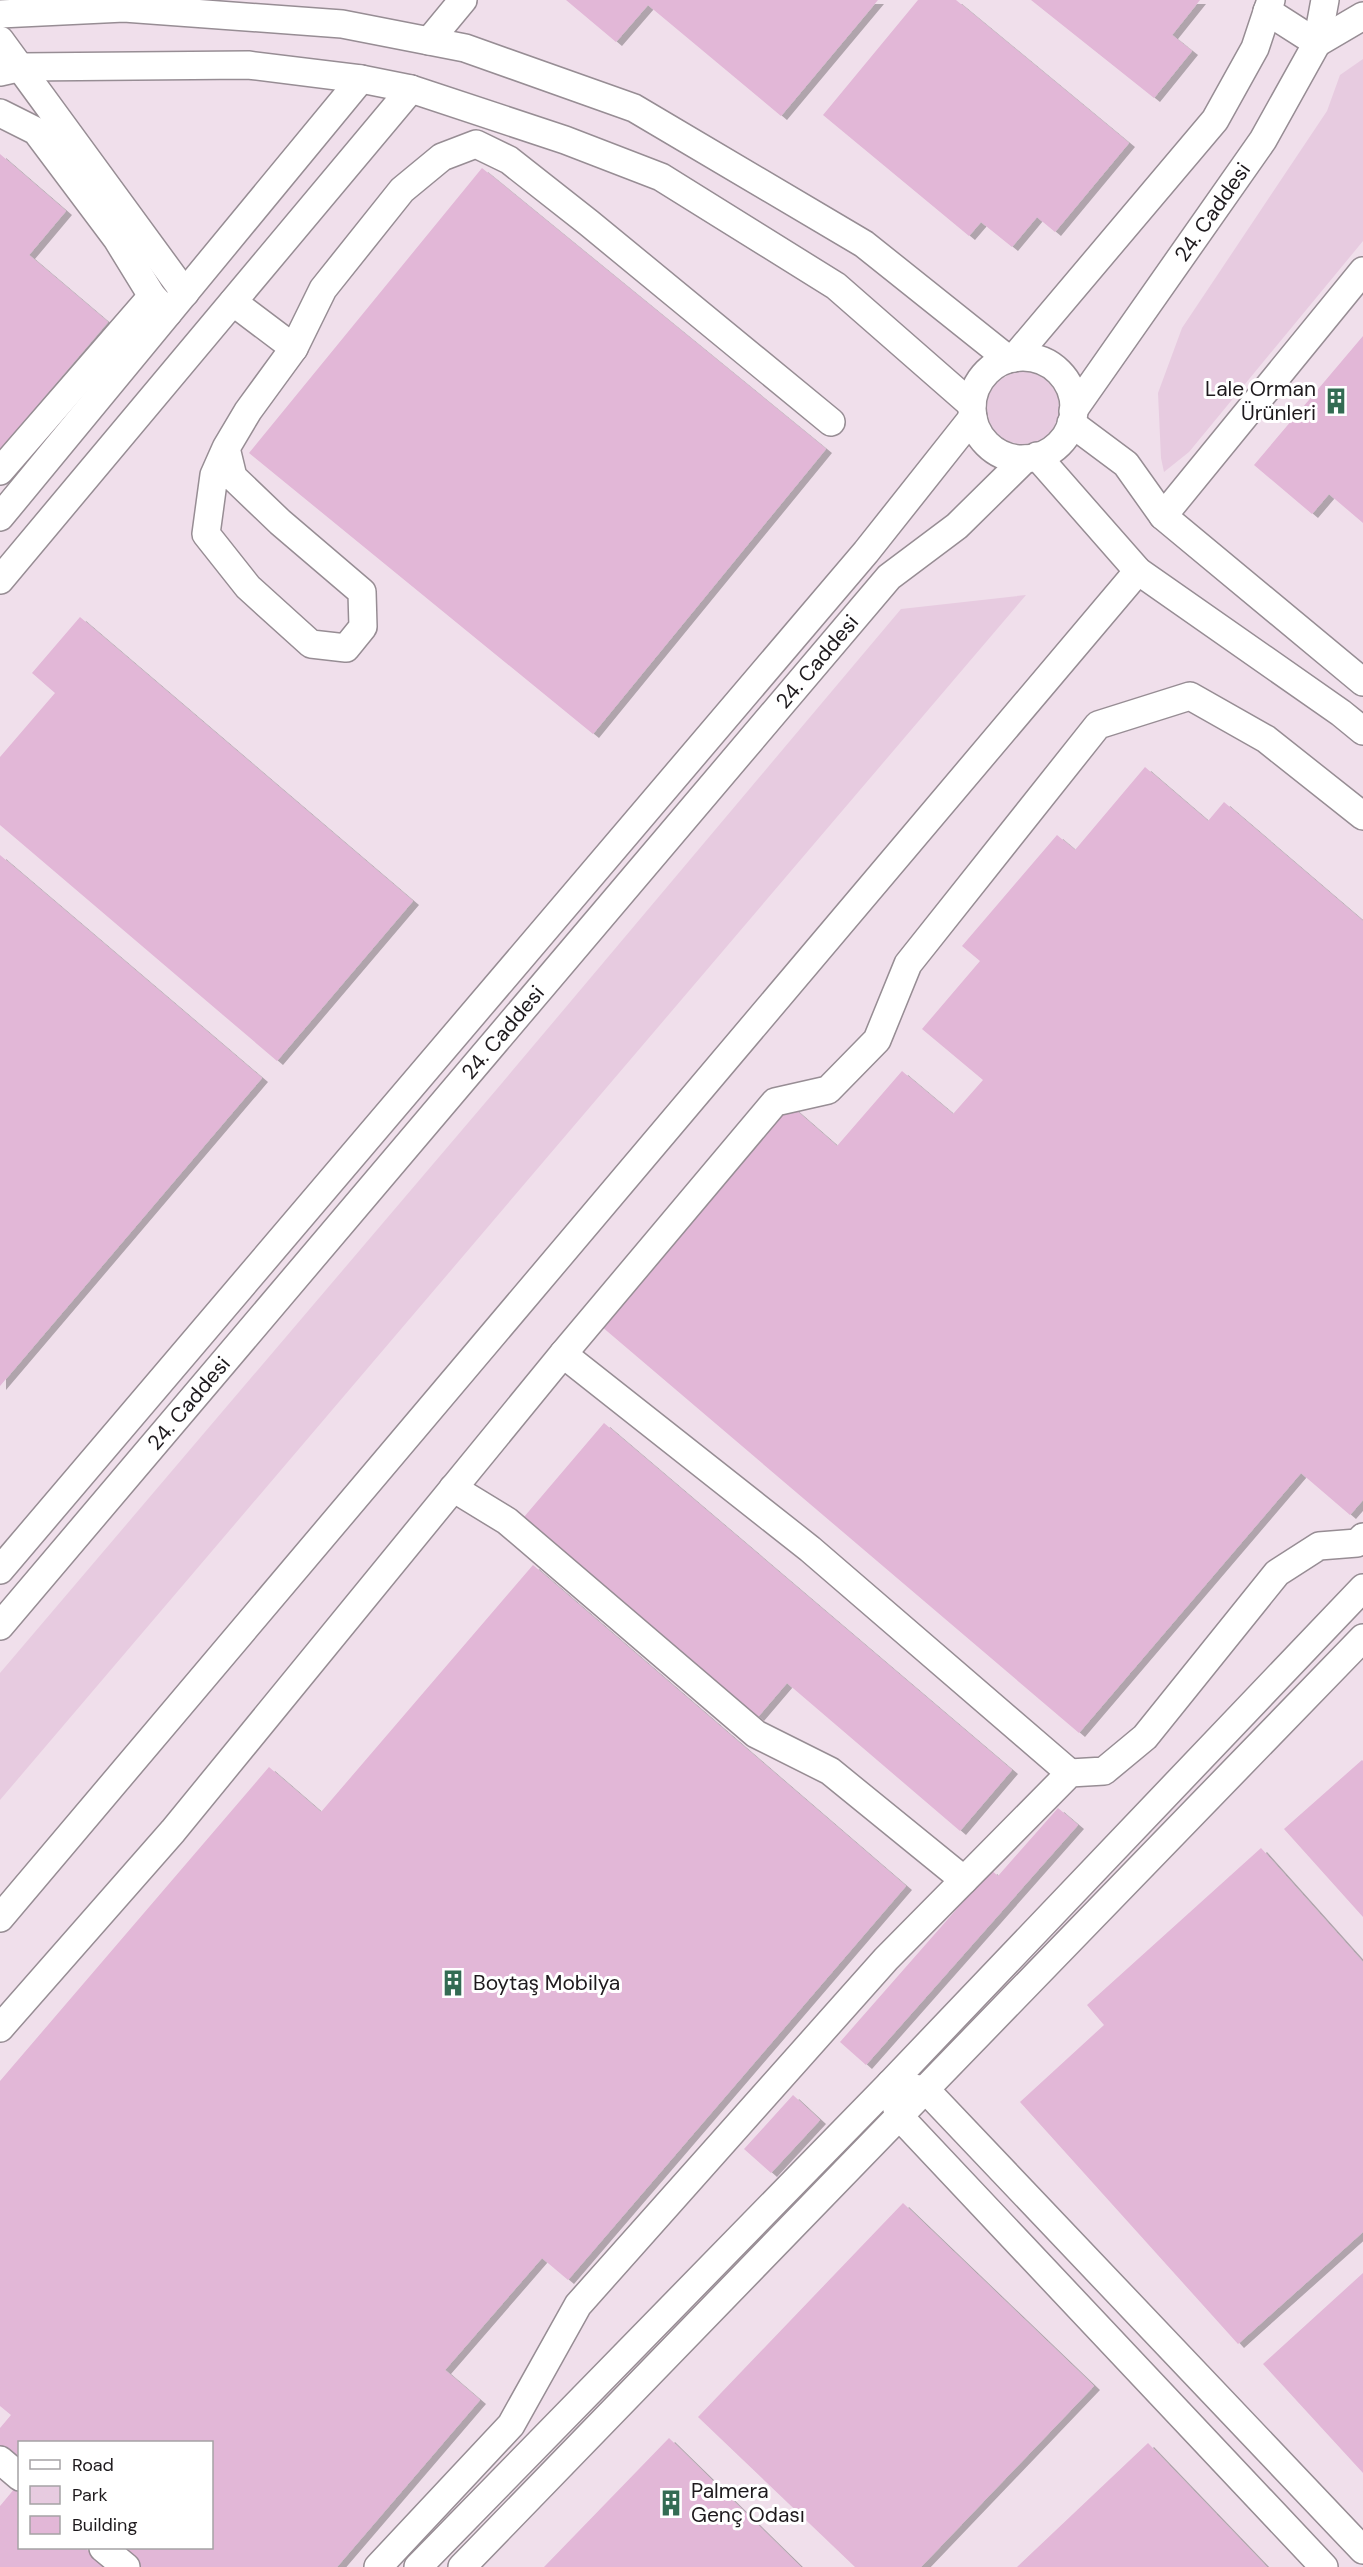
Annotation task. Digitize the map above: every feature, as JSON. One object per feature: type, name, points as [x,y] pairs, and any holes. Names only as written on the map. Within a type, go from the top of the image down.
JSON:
[{"type":"street","points":[[429,41],[463,0]]},
{"type":"street","points":[[1269,6],[1292,0]]},
{"type":"street","name":"24. Caddesi","points":[[1072,417],[1263,140],[1317,43],[1325,0]]},
{"type":"street","points":[[1011,359],[1215,120],[1255,48],[1269,6]]},
{"type":"street","points":[[1269,6],[1317,43],[1363,16]]},
{"type":"street","points":[[0,14],[124,8],[342,24],[465,48],[634,108],[864,244],[1011,359]]},
{"type":"street","points":[[0,40],[11,70],[169,300]]},
{"type":"street","points":[[11,70],[248,64],[411,89],[565,140],[661,177],[836,286],[972,411],[982,439],[1001,454],[1031,458],[1058,444],[1072,417],[1069,387],[1054,368],[1032,358],[1011,359],[997,364],[979,381],[972,411]]},
{"type":"street","points":[[0,517],[169,300],[362,80]]},
{"type":"street","points":[[0,580],[411,89]]},
{"type":"street","points":[[0,113],[36,131],[117,239],[169,300]]},
{"type":"street","points":[[225,448],[233,477],[280,522],[362,592],[363,627],[346,648],[311,644],[248,587],[206,534],[214,475],[225,448],[248,411],[294,348],[323,289],[402,189],[442,157],[476,144],[509,160],[831,422]]},
{"type":"street","points":[[1163,516],[1363,271]]},
{"type":"street","points":[[0,471],[169,300]]},
{"type":"street","points":[[233,302],[294,348]]},
{"type":"street","name":"24. Caddesi","points":[[0,1570],[858,561],[972,411]]},
{"type":"street","points":[[1072,417],[1126,464],[1163,516],[1363,682]]},
{"type":"street","points":[[1031,458],[1138,571],[1341,713],[1363,731]]},
{"type":"street","name":"24. Caddesi","points":[[0,1626],[889,577],[957,526],[1031,458]]},
{"type":"street","points":[[0,1918],[1138,571]]},
{"type":"street","points":[[0,2028],[172,1831],[563,1354],[775,1102],[828,1090],[877,1040],[908,964],[1098,725],[1190,696],[1266,739],[1363,816]]},
{"type":"street","points":[[563,1354],[810,1549],[1070,1773]]},
{"type":"street","points":[[453,1488],[507,1521],[756,1734],[831,1771],[964,1880]]},
{"type":"street","points":[[378,2567],[511,2425],[578,2304],[886,1959],[1070,1773],[1104,1771],[1144,1737],[1277,1573],[1319,1546],[1357,1543],[1363,1537]]},
{"type":"street","points":[[418,2567],[890,2084],[1363,1588]]},
{"type":"street","points":[[462,2567],[1363,1638]]},
{"type":"street","points":[[890,2084],[926,2090],[1363,2550]]},
{"type":"street","points":[[890,2084],[899,2116],[1324,2567]]},
{"type":"street","points":[[0,2460],[18,2475]]},
{"type":"street","points":[[105,2549],[126,2567]]},
{"type":"shaded area","points":[[0,0],[1363,0],[1363,2567],[0,2567]]},
{"type":"green space","points":[[1363,59],[1363,241],[1189,452],[1164,472],[1161,458],[1158,393],[1182,328],[1327,111],[1340,75]]},
{"type":"green space","points":[[1016,372],[1030,372],[1049,382],[1059,401],[1059,415],[1049,434],[1030,444],[1016,444],[997,434],[987,415],[987,401],[997,382]]},
{"type":"green space","points":[[1026,595],[0,1800],[0,1673],[502,1083],[901,609]]},
{"type":"building","points":[[566,0],[878,0],[781,116],[648,5],[616,42]]},
{"type":"building","points":[[918,0],[956,0],[1129,143],[1055,232],[1037,217],[1012,247],[981,222],[969,236],[823,115]]},
{"type":"building","points":[[1031,0],[1200,0],[1172,35],[1192,51],[1154,98]]},
{"type":"building","points":[[0,154],[66,211],[29,255],[108,322],[0,449]]},
{"type":"building","points":[[482,168],[826,449],[593,734],[249,453]]},
{"type":"building","name":"Lale Orman Ürünleri","points":[[1363,336],[1363,523],[1329,494],[1312,514],[1254,465]]},
{"type":"building","points":[[80,617],[413,901],[277,1061],[0,825],[0,757],[55,693],[32,673]]},
{"type":"building","points":[[1145,767],[1208,821],[1224,802],[1363,921],[1363,1500],[1350,1515],[1301,1473],[1079,1733],[601,1326],[790,1105],[837,1146],[902,1071],[953,1114],[983,1080],[922,1029],[980,961],[962,946],[1057,835],[1075,850]]},
{"type":"building","points":[[0,855],[262,1078],[0,1386]]},
{"type":"building","points":[[604,1423],[1012,1770],[960,1831],[787,1683],[758,1717],[524,1517]]},
{"type":"building","name":"Boytaş Mobilya","points":[[533,1565],[906,1886],[568,2280],[542,2258],[445,2370],[480,2400],[337,2567],[141,2567],[119,2549],[213,2549],[213,2441],[18,2441],[18,2461],[0,2446],[0,2428],[11,2415],[0,2406],[0,2081],[269,1767],[321,1812]]},
{"type":"building","points":[[1363,1761],[1363,1917],[1284,1829]]},
{"type":"building","points":[[1058,1808],[1078,1825],[866,2065],[840,2042],[991,1870],[998,1876]]},
{"type":"building","points":[[1261,1848],[1363,1962],[1363,2232],[1238,2344],[1020,2102],[1104,2025],[1087,2005]]},
{"type":"building","points":[[793,2095],[820,2120],[771,2173],[744,2149]]},
{"type":"building","points":[[903,2203],[1094,2386],[921,2567],[855,2567],[698,2417]]},
{"type":"building","points":[[1363,2273],[1363,2473],[1263,2364]]},
{"type":"building","name":"Palmera Genç Odası","points":[[669,2438],[801,2567],[544,2567]]},
{"type":"building","points":[[1148,2443],[1267,2567],[1017,2567]]},
{"type":"building","points":[[15,2488],[18,2490],[18,2549],[86,2549],[107,2567],[0,2567],[0,2506]]},
{"type":"place","name":"Lale Orman Ürünleri","points":[[1336,401]]},
{"type":"place","name":"Boytaş Mobilya","points":[[453,1983]]},
{"type":"place","name":"Palmera Genç Odası","points":[[671,2503]]}]
